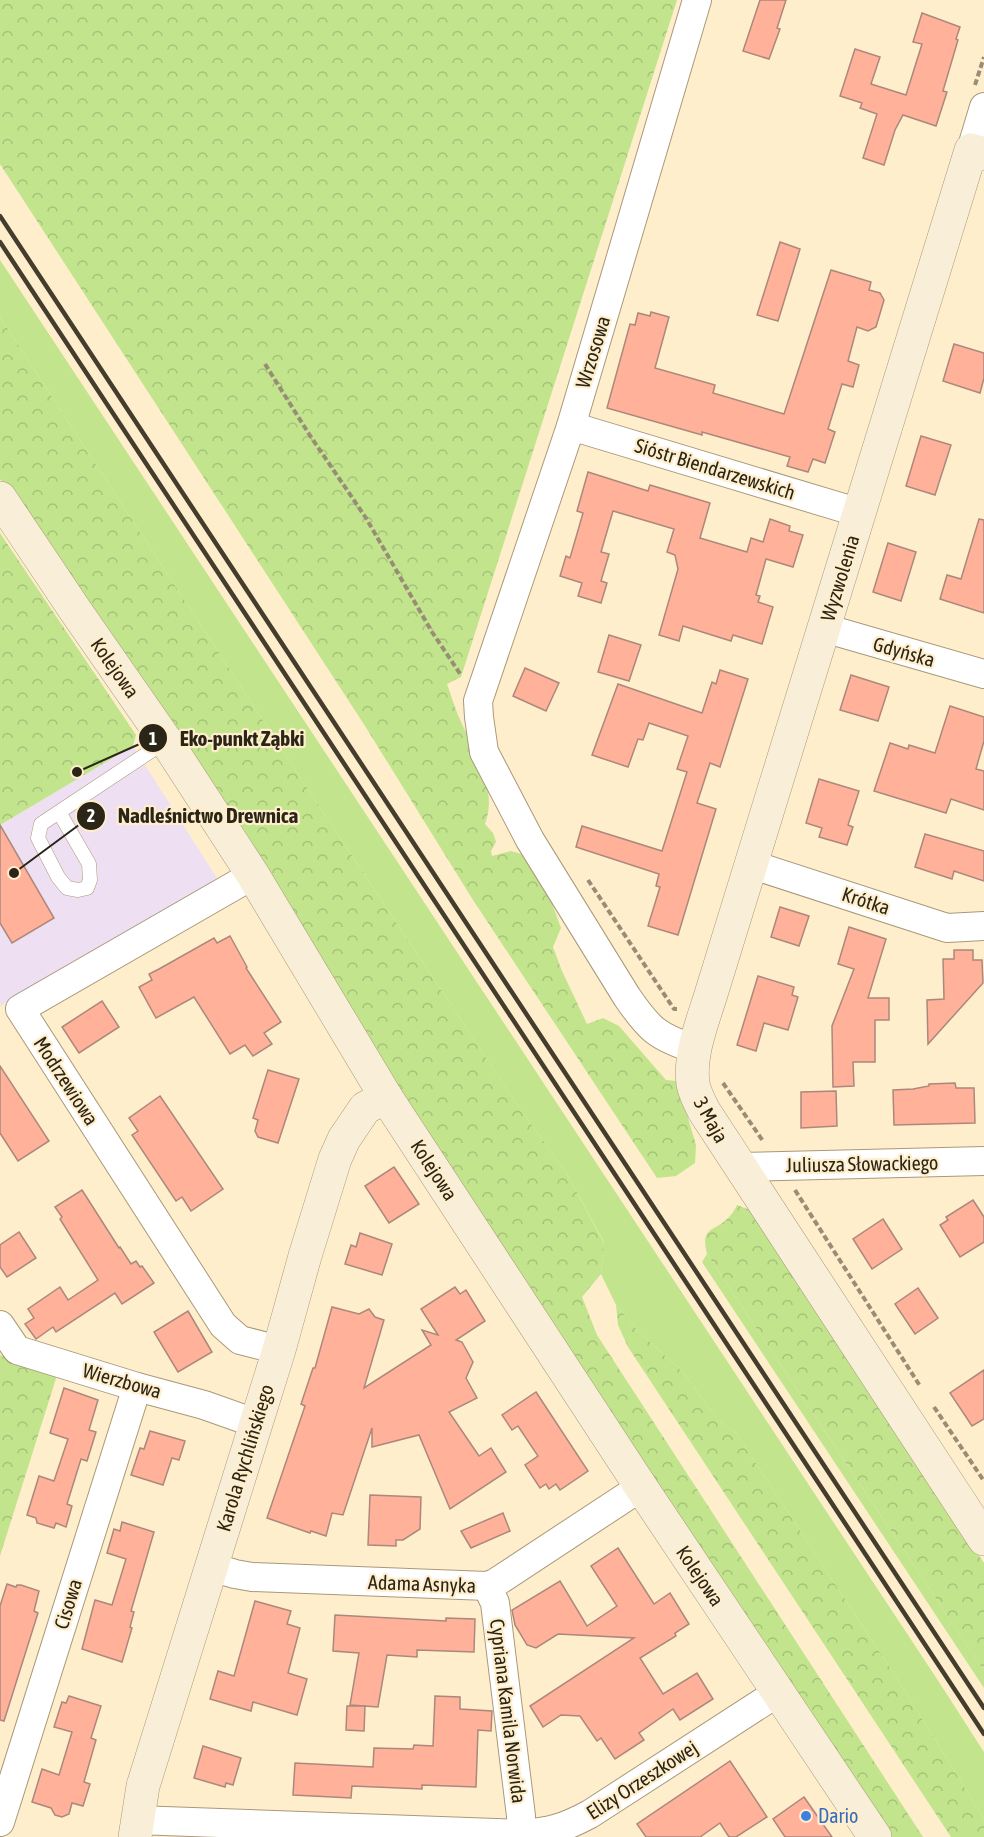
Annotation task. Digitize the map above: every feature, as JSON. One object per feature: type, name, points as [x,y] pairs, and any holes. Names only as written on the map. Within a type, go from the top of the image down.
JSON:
[{"type":"street","name":"Wrzosowa","points":[[478,700],[571,426],[697,0]]},
{"type":"street","name":"Wyzwolenia","points":[[694,1049],[860,513],[977,152],[984,107]]},
{"type":"street","name":"Sióstr Biendarzewskich","points":[[571,426],[860,513]]},
{"type":"street","name":"Kolejowa","points":[[0,498],[166,741],[253,875],[386,1097],[641,1488],[875,1837]]},
{"type":"street","name":"Gdyńska","points":[[824,628],[984,675]]},
{"type":"street","points":[[478,700],[484,752],[530,840],[621,988],[652,1030],[663,1038],[694,1049]]},
{"type":"street","name":"Krótka","points":[[750,864],[947,928],[984,926]]},
{"type":"street","name":"Modrzewiowa","points":[[253,875],[20,1009],[223,1325],[240,1340],[279,1350]]},
{"type":"street","name":"3 Maja","points":[[694,1049],[693,1085],[704,1111],[984,1539]]},
{"type":"street","name":"Karola Rychlińskiego","points":[[135,1829],[143,1786],[279,1350],[335,1159],[344,1139],[365,1108],[386,1097]]},
{"type":"street","name":"Juliusza Słowackiego","points":[[739,1167],[984,1161]]},
{"type":"street","name":"Wierzbowa","points":[[0,1325],[17,1350],[204,1405],[255,1423]]},
{"type":"street","name":"Cisowa","points":[[0,1822],[137,1386]]},
{"type":"street","name":"Adama Asnyka","points":[[211,1567],[252,1577],[487,1586],[641,1488]]},
{"type":"street","name":"Cypriana Kamila Norwida","points":[[487,1586],[495,1603],[521,1816],[521,1836]]},
{"type":"street","name":"Elizy Orzeszkowej","points":[[135,1829],[521,1836],[546,1832],[568,1826],[590,1814],[777,1693]]},
{"type":"lane","points":[[59,812],[89,864],[90,880],[87,888],[78,890],[67,888],[58,877],[38,838],[40,825],[59,812],[166,741]]},
{"type":"path","points":[[265,364],[366,518],[432,632],[478,700]]},
{"type":"path","points":[[583,873],[674,1009],[680,1008]]},
{"type":"path","points":[[717,1074],[780,1166],[922,1389]]},
{"type":"path","points":[[928,1399],[984,1481]]},
{"type":"shaded area","points":[[133,746],[220,883],[0,1006],[0,825]]},
{"type":"green space","points":[[0,0],[677,0],[461,677],[447,684],[486,782],[489,796],[485,824],[493,833],[496,842],[491,851],[492,856],[511,851],[521,854],[546,887],[561,928],[553,947],[587,1024],[603,1018],[619,1026],[666,1080],[677,1081],[696,1145],[695,1163],[676,1176],[657,1178],[473,900],[365,726],[0,164]]},
{"type":"green space","points":[[0,260],[984,1752],[984,1819],[900,1683],[736,1433],[718,1420],[683,1372],[638,1331],[616,1305],[601,1274],[604,1242],[567,1174],[516,1103],[292,765],[0,317]]},
{"type":"green space","points":[[0,317],[292,765],[516,1103],[567,1174],[604,1243],[601,1274],[582,1297],[597,1335],[923,1837],[892,1837],[404,1107],[167,720],[0,479]]},
{"type":"green space","points":[[0,533],[136,735],[133,746],[0,825]]},
{"type":"green space","points":[[737,1205],[750,1210],[984,1563],[984,1671],[707,1254],[705,1239],[707,1234],[729,1217]]},
{"type":"green space","points":[[707,1254],[984,1671],[984,1688],[702,1262]]},
{"type":"green space","points":[[616,1305],[638,1331],[683,1372],[718,1420],[736,1433],[900,1683],[984,1819],[984,1837],[951,1837],[628,1347],[618,1325]]},
{"type":"green space","points":[[0,1355],[58,1372],[0,1556]]},
{"type":"building","points":[[760,0],[786,0],[777,28],[780,29],[769,59],[743,51]]},
{"type":"building","points":[[922,13],[960,27],[943,91],[947,92],[936,126],[903,115],[895,130],[884,165],[863,158],[877,114],[860,108],[862,103],[840,96],[855,49],[880,57],[871,84],[906,95],[922,44],[913,42]]},
{"type":"building","points":[[780,242],[800,249],[778,321],[757,315]]},
{"type":"building","points":[[831,270],[871,282],[869,290],[880,293],[884,300],[876,327],[868,331],[857,327],[848,361],[859,365],[853,387],[842,384],[828,429],[835,432],[825,463],[813,459],[808,472],[787,466],[790,457],[607,408],[630,324],[635,325],[638,313],[650,316],[651,312],[669,317],[655,368],[715,385],[713,393],[784,414]]},
{"type":"building","points":[[954,344],[984,353],[984,378],[980,393],[943,381]]},
{"type":"building","points":[[921,436],[951,445],[935,495],[906,486]]},
{"type":"building","points":[[588,472],[648,491],[650,485],[710,503],[700,538],[747,552],[751,538],[763,542],[770,519],[790,526],[789,531],[803,535],[793,567],[766,559],[756,595],[760,596],[758,602],[773,607],[762,644],[733,635],[731,641],[683,626],[679,641],[659,635],[678,569],[675,555],[667,552],[674,529],[613,511],[601,552],[609,554],[601,581],[607,583],[601,603],[578,596],[582,583],[560,576],[566,556],[570,558],[583,513],[577,511]]},
{"type":"building","points":[[979,519],[984,520],[984,613],[940,599],[947,575],[961,579]]},
{"type":"building","points":[[888,543],[916,552],[901,601],[873,592]]},
{"type":"building","points":[[609,635],[641,645],[629,681],[598,672]]},
{"type":"building","points":[[525,668],[559,683],[546,711],[513,696]]},
{"type":"building","points":[[720,670],[748,679],[720,767],[710,763],[697,803],[716,809],[678,935],[648,926],[660,887],[656,886],[659,874],[576,847],[582,826],[662,851],[687,772],[677,769],[688,736],[649,723],[643,740],[638,739],[628,767],[592,755],[618,684],[702,713],[712,682],[716,684]]},
{"type":"building","points":[[851,675],[889,687],[878,721],[840,710]]},
{"type":"building","points":[[950,706],[984,717],[984,741],[976,769],[984,771],[984,810],[951,799],[946,813],[874,791],[890,743],[908,749],[909,745],[935,753]]},
{"type":"building","points":[[819,779],[859,791],[848,825],[853,827],[847,845],[819,837],[822,828],[806,823]]},
{"type":"building","points":[[0,825],[54,918],[12,943],[0,923]]},
{"type":"building","points":[[925,834],[984,851],[984,881],[954,871],[952,879],[915,867]]},
{"type":"building","points":[[780,907],[809,916],[799,946],[771,937]]},
{"type":"building","points":[[849,927],[886,939],[868,998],[889,998],[889,1020],[875,1020],[875,1062],[853,1062],[854,1086],[833,1087],[832,1026],[854,969],[838,964]]},
{"type":"building","points":[[230,936],[246,968],[281,1022],[264,1033],[272,1044],[253,1056],[245,1045],[230,1054],[194,997],[156,1018],[139,987],[152,980],[149,974],[214,938],[217,943]]},
{"type":"building","points":[[954,950],[973,950],[973,960],[982,960],[983,983],[928,1044],[927,1000],[944,999],[943,959],[954,959]]},
{"type":"building","points":[[758,976],[794,987],[792,995],[798,997],[788,1030],[764,1023],[756,1051],[737,1045]]},
{"type":"building","points":[[102,1001],[119,1027],[79,1053],[62,1027]]},
{"type":"building","points":[[0,1066],[49,1141],[18,1161],[0,1133]]},
{"type":"building","points":[[268,1070],[299,1079],[278,1143],[258,1137],[255,1131],[258,1120],[253,1118]]},
{"type":"building","points":[[955,1083],[956,1088],[974,1088],[975,1123],[894,1125],[893,1090],[913,1089],[929,1086],[929,1084]]},
{"type":"building","points":[[836,1091],[837,1126],[801,1128],[801,1092]]},
{"type":"building","points":[[160,1096],[223,1189],[191,1211],[182,1197],[176,1201],[132,1135],[138,1131],[129,1118]]},
{"type":"building","points":[[394,1167],[419,1204],[389,1223],[365,1186]]},
{"type":"building","points":[[82,1190],[131,1264],[136,1261],[154,1283],[122,1304],[115,1293],[56,1332],[53,1327],[36,1339],[25,1324],[34,1318],[28,1309],[60,1287],[68,1300],[98,1280],[55,1207]]},
{"type":"building","points":[[973,1200],[984,1217],[984,1242],[960,1257],[940,1225],[948,1220],[946,1217]]},
{"type":"building","points":[[883,1219],[902,1249],[872,1269],[853,1239]]},
{"type":"building","points":[[19,1232],[36,1258],[7,1277],[0,1267],[0,1245]]},
{"type":"building","points":[[360,1233],[392,1244],[382,1275],[345,1264],[351,1245],[356,1247]]},
{"type":"building","points":[[455,1287],[460,1294],[466,1290],[485,1321],[456,1340],[462,1342],[473,1362],[466,1378],[477,1398],[449,1412],[479,1456],[491,1448],[506,1472],[450,1509],[419,1435],[372,1447],[372,1428],[343,1515],[332,1513],[326,1536],[267,1518],[305,1406],[301,1404],[313,1368],[315,1368],[332,1307],[359,1314],[369,1309],[375,1317],[384,1320],[364,1388],[431,1345],[422,1330],[438,1335],[421,1309]]},
{"type":"building","points":[[918,1288],[938,1318],[915,1334],[895,1304]]},
{"type":"building","points":[[188,1311],[212,1352],[178,1372],[154,1332]]},
{"type":"building","points":[[984,1370],[984,1419],[972,1426],[950,1393]]},
{"type":"building","points":[[64,1388],[98,1400],[89,1430],[96,1432],[87,1461],[81,1459],[67,1504],[72,1506],[66,1527],[56,1523],[54,1528],[37,1523],[36,1518],[27,1515],[39,1476],[54,1481],[68,1439],[50,1433]]},
{"type":"building","points":[[536,1392],[588,1471],[560,1490],[556,1484],[549,1489],[546,1484],[540,1488],[525,1465],[538,1456],[518,1426],[512,1430],[502,1415]]},
{"type":"building","points":[[150,1431],[185,1441],[179,1460],[172,1458],[163,1485],[131,1475],[140,1448],[144,1449]]},
{"type":"building","points":[[370,1495],[421,1497],[420,1529],[403,1540],[396,1540],[396,1546],[368,1545]]},
{"type":"building","points":[[503,1513],[510,1531],[471,1548],[461,1531]]},
{"type":"building","points":[[122,1522],[154,1532],[131,1611],[134,1612],[130,1627],[132,1628],[122,1662],[82,1649],[95,1600],[112,1605],[126,1559],[107,1553],[114,1529],[120,1531]]},
{"type":"building","points":[[618,1548],[654,1604],[670,1593],[689,1624],[675,1633],[676,1636],[640,1658],[663,1694],[697,1673],[713,1699],[680,1720],[673,1709],[639,1733],[644,1740],[615,1759],[601,1738],[597,1741],[580,1716],[561,1715],[543,1727],[530,1706],[634,1638],[558,1634],[536,1648],[527,1645],[515,1625],[512,1610],[560,1581],[587,1626],[617,1606],[591,1566]]},
{"type":"building","points":[[7,1584],[16,1587],[21,1585],[39,1591],[34,1611],[38,1613],[4,1721],[0,1720],[0,1606]]},
{"type":"building","points":[[255,1601],[291,1611],[287,1624],[300,1628],[288,1673],[307,1679],[297,1715],[253,1702],[251,1711],[210,1699],[218,1671],[234,1676]]},
{"type":"building","points":[[335,1615],[446,1621],[446,1618],[475,1619],[474,1652],[417,1650],[417,1657],[387,1655],[378,1707],[350,1705],[359,1653],[333,1651]]},
{"type":"building","points":[[69,1696],[101,1706],[91,1738],[96,1740],[84,1782],[90,1784],[83,1806],[72,1803],[69,1814],[62,1817],[55,1815],[51,1808],[32,1802],[42,1769],[59,1775],[72,1732],[54,1727],[62,1702],[66,1703]]},
{"type":"building","points":[[435,1696],[460,1697],[460,1709],[492,1711],[491,1731],[478,1730],[476,1787],[422,1785],[422,1789],[352,1786],[351,1798],[293,1795],[295,1763],[373,1767],[374,1748],[413,1749],[414,1745],[433,1746]]},
{"type":"building","points":[[347,1706],[365,1706],[364,1731],[346,1730]]},
{"type":"building","points":[[203,1746],[241,1758],[233,1785],[226,1783],[225,1787],[194,1778]]},
{"type":"building","points":[[730,1761],[767,1817],[736,1837],[729,1837],[720,1823],[700,1837],[646,1837],[637,1824]]},
{"type":"building","points":[[804,1797],[832,1837],[785,1837],[773,1819]]},
{"type":"railway","points":[[0,216],[984,1708]]},
{"type":"railway","points":[[0,242],[984,1734]]},
{"type":"place","name":"Eko-punkt Ząbki","points":[[77,772]]},
{"type":"place","name":"Nadleśnictwo Drewnica","points":[[14,873]]},
{"type":"place","name":"Dario","points":[[806,1816]]}]
